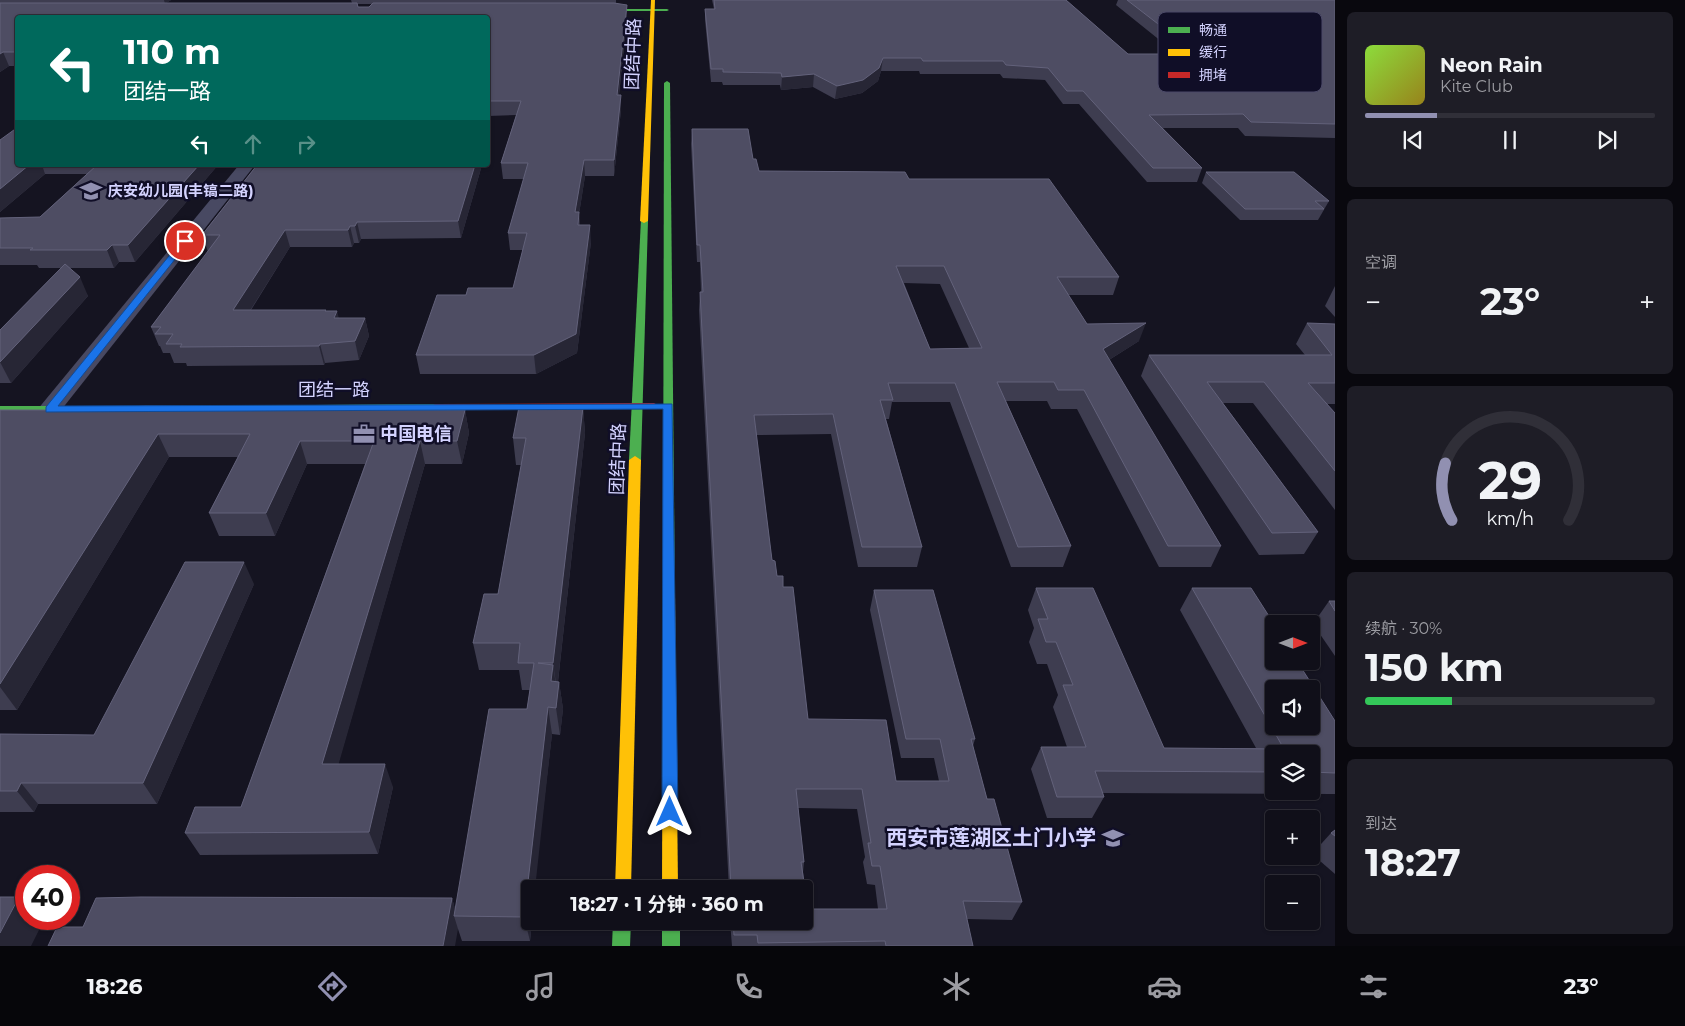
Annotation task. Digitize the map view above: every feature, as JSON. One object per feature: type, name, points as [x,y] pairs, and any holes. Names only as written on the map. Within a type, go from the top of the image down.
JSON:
[{"type":"street","points":[[572,10],[653,5],[667,10]]},
{"type":"street","name":"团结中路","points":[[623,880],[637,406],[653,5]]},
{"type":"street","name":"团结中路","points":[[667,70],[670,880]]},
{"type":"street","points":[[50,410],[245,167]]},
{"type":"street","name":"团结一路","points":[[179,409],[668,406]]},
{"type":"street","points":[[0,410],[139,409]]},
{"type":"street","points":[[622,930],[622,946]]},
{"type":"street","points":[[670,930],[671,946]]},
{"type":"building","points":[[714,0],[1066,0],[1128,54],[1158,54],[1158,92],[1322,92],[1322,12],[1158,12],[1158,24],[1127,0],[1335,0],[1335,124],[1251,122],[1243,114],[1149,115],[1202,168],[1153,168],[1083,91],[1067,91],[1048,68],[1006,65],[1003,61],[923,61],[921,58],[883,58],[879,68],[863,80],[837,86],[814,74],[782,77],[781,73],[723,72],[723,69],[711,69],[705,9],[715,9]]},
{"type":"building","points":[[0,3],[357,3],[358,7],[369,7],[373,3],[614,3],[627,5],[617,95],[621,95],[614,160],[584,160],[575,212],[579,212],[578,225],[590,225],[576,334],[534,355],[416,355],[437,295],[466,295],[468,288],[513,288],[527,233],[508,233],[528,163],[501,163],[521,101],[490,101],[490,15],[15,15],[15,52],[3,52],[0,54]]},
{"type":"building","points":[[15,129],[15,167],[27,167],[0,189],[0,140]]},
{"type":"building","points":[[692,129],[748,129],[753,159],[756,159],[759,171],[905,172],[909,179],[1049,179],[1119,277],[1057,277],[1087,324],[1146,323],[1103,349],[1221,546],[1168,546],[1084,390],[1058,390],[1054,382],[997,382],[1071,546],[1018,547],[955,383],[888,383],[893,400],[880,400],[922,547],[862,547],[833,414],[754,415],[772,560],[775,561],[777,576],[783,576],[783,587],[793,587],[808,719],[886,720],[896,781],[949,781],[940,739],[906,739],[874,590],[933,590],[975,739],[971,739],[987,799],[994,799],[1022,902],[963,901],[973,946],[886,946],[885,941],[758,943],[757,935],[734,935],[734,930],[813,930],[813,909],[887,909],[880,866],[872,866],[868,843],[871,843],[862,789],[796,789],[804,862],[801,862],[804,880],[731,880],[700,292],[703,292],[700,245],[697,245]],"holes":[[[896,266],[944,266],[982,348],[930,349]]]},
{"type":"building","points":[[95,167],[197,167],[128,245],[112,245],[107,250],[0,248],[0,218],[40,217]]},
{"type":"building","points":[[255,167],[474,167],[458,221],[357,222],[355,226],[350,226],[348,230],[285,230],[233,310],[326,310],[337,311],[334,318],[365,318],[355,341],[320,344],[319,346],[180,347],[182,344],[166,344],[173,334],[155,334],[161,327],[151,327],[220,235],[202,235]]},
{"type":"building","points":[[1206,172],[1294,172],[1329,201],[1315,201],[1324,209],[1245,209]]},
{"type":"building","points":[[65,264],[80,277],[0,362],[0,330]]},
{"type":"building","points":[[1307,323],[1335,324],[1335,383],[1308,383],[1335,413],[1335,471],[1264,382],[1207,382],[1318,532],[1272,533],[1149,355],[1332,355]]},
{"type":"building","points":[[146,406],[233,407],[231,410],[465,410],[457,441],[420,441],[322,764],[385,764],[369,832],[185,833],[195,807],[241,807],[374,441],[300,441],[266,513],[209,513],[250,434],[158,434],[0,684],[0,410],[84,410]]},
{"type":"building","points":[[519,407],[583,407],[553,663],[538,663],[553,665],[551,681],[559,682],[556,708],[548,707],[528,880],[521,880],[521,917],[454,916],[489,709],[527,709],[534,663],[518,663],[520,643],[473,643],[484,594],[498,594],[526,438],[513,438]]},
{"type":"building","points":[[185,562],[244,562],[143,783],[21,783],[17,791],[0,791],[0,734],[94,735]]},
{"type":"building","points":[[1036,588],[1093,588],[1164,748],[1265,749],[1265,772],[1095,771],[1104,797],[1057,797],[1041,747],[1086,747],[1063,685],[1073,685],[1056,642],[1046,642],[1038,619],[1048,619]]},
{"type":"building","points":[[1192,588],[1251,588],[1268,615],[1265,615],[1265,670],[1303,670],[1309,680],[1265,680],[1265,716]]},
{"type":"building","points":[[1329,601],[1335,601],[1335,611]]},
{"type":"building","points":[[1320,697],[1335,721],[1335,773],[1320,772],[1320,745],[1282,745],[1276,735],[1320,735]]},
{"type":"building","points":[[0,897],[15,897],[15,905],[0,933]]},
{"type":"building","points":[[96,898],[452,898],[443,946],[48,946],[56,930],[80,930],[80,927],[83,927]]},
{"type":"traffic: fast","points":[[588,10],[667,10]]},
{"type":"traffic: fast","points":[[667,83],[669,595]]},
{"type":"traffic: fast","points":[[635,460],[644,221]]},
{"type":"traffic: fast","points":[[195,409],[435,407]]},
{"type":"traffic: fast","points":[[0,409],[132,409]]},
{"type":"traffic: fast","points":[[621,946],[622,930]]},
{"type":"traffic: fast","points":[[671,930],[671,946]]},
{"type":"traffic: slow","points":[[644,221],[653,0]]},
{"type":"traffic: slow","points":[[623,880],[635,460]]},
{"type":"traffic: slow","points":[[669,595],[670,880]]},
{"type":"traffic: jam","points":[[435,407],[654,406]]},
{"type":"place","name":"庆安幼儿园(丰镐二路)","points":[[91,191]]},
{"type":"place","name":"中国电信","points":[[364,434]]},
{"type":"place","name":"西安市莲湖区土门小学","points":[[1113,838]]},
{"type":"route","points":[[185,241],[50,410],[668,406],[670,812]]}]
